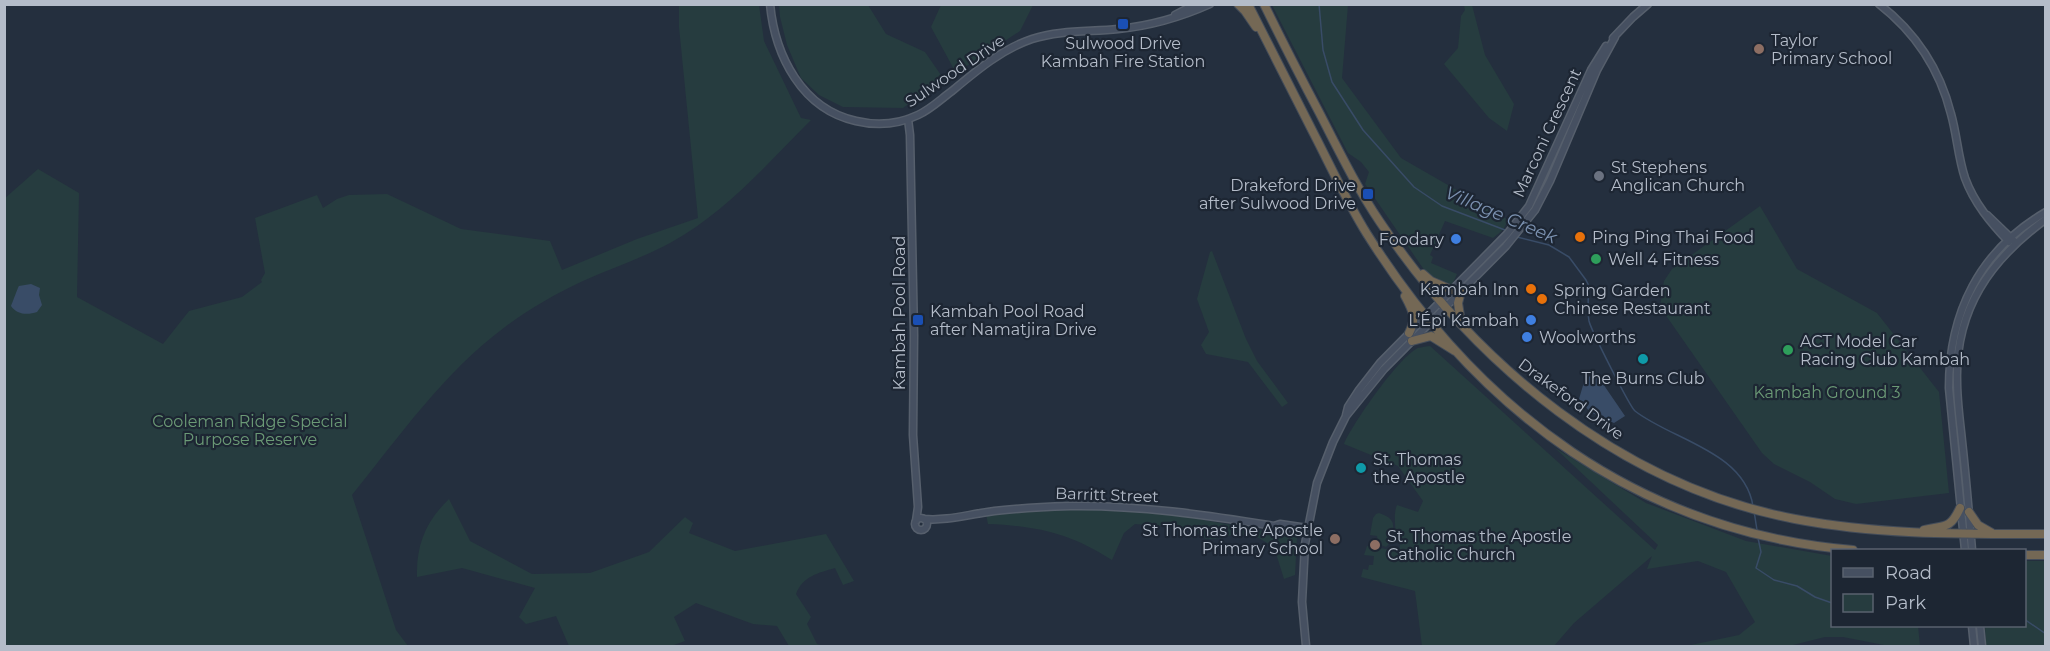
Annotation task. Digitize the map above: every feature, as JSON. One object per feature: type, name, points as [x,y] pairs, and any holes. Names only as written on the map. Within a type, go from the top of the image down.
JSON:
[{"type":"highway","points":[[1238,4],[1266,39]]},
{"type":"highway","points":[[1248,4],[1365,230],[1402,286],[1457,351],[1492,387],[1532,423],[1589,464],[1649,497],[1709,522],[1749,534],[1846,549]]},
{"type":"highway","name":"Drakeford Drive","points":[[1266,7],[1341,155],[1379,221],[1412,266],[1462,327],[1498,362],[1548,403],[1602,441],[1688,486],[1763,512],[1827,525],[1914,533],[2046,534]]},
{"type":"highway","points":[[1412,266],[1431,281],[1457,291],[1462,327]]},
{"type":"highway","points":[[1402,286],[1415,317],[1411,337],[1431,336],[1457,351]]},
{"type":"highway","points":[[1914,533],[1946,526],[1954,521],[1960,508]]},
{"type":"highway","points":[[1969,512],[1978,525],[1997,534]]},
{"type":"highway","points":[[2026,555],[2046,555]]},
{"type":"street","points":[[771,4],[778,40],[787,65],[802,89],[818,104],[832,113],[866,123],[886,123],[908,119]]},
{"type":"street","name":"Sulwood Drive","points":[[1158,22],[1196,4]]},
{"type":"street","name":"Sulwood Drive","points":[[908,119],[930,108],[996,57],[1023,43],[1051,34],[1117,29],[1158,22],[1177,18],[1210,4]]},
{"type":"street","name":"Marconi Crescent","points":[[1306,646],[1302,602],[1307,530],[1317,483],[1332,442],[1346,416],[1411,337],[1512,234],[1538,189],[1594,64],[1604,48],[1647,4]]},
{"type":"street","points":[[1879,4],[1908,31],[1935,70],[1951,113],[1965,178],[1984,213],[2012,242]]},
{"type":"street","name":"Kambah Pool Road","points":[[908,119],[914,309],[913,435],[918,507],[916,521]]},
{"type":"street","points":[[1965,549],[1969,512],[1957,380],[1961,335],[1969,309],[1980,286],[1995,264],[2019,231],[2046,212]]},
{"type":"street","points":[[1972,549],[1960,508],[1949,388],[1952,344],[1958,319],[1970,288],[1988,261],[2000,249],[2046,219]]},
{"type":"street","points":[[2000,229],[2019,231]]},
{"type":"street","points":[[2000,229],[2000,249]]},
{"type":"street","name":"Barritt Street","points":[[924,519],[939,520],[1029,508],[1101,506],[1169,510],[1274,526],[1280,524],[1307,530]]},
{"type":"street","name":"Kambah Pool Road","points":[[918,507],[924,519]]},
{"type":"street","points":[[919,518],[924,519],[927,522],[926,527],[923,530],[918,529],[915,526],[916,521],[919,518]]},
{"type":"street","name":"Barritt Street","points":[[926,527],[939,520]]},
{"type":"street","points":[[1972,627],[1974,646]]},
{"type":"street","points":[[1980,627],[1982,646]]},
{"type":"green space","points":[[941,4],[1033,5],[1020,31],[956,73],[931,27]]},
{"type":"green space","name":"Cooleman Ridge Special Purpose Reserve","points":[[679,5],[759,5],[764,41],[801,118],[811,120],[745,187],[690,231],[670,243],[552,297],[514,320],[483,345],[423,406],[352,495],[396,630],[408,646],[5,646],[4,199],[38,169],[79,193],[77,297],[163,344],[189,311],[242,297],[262,282],[265,273],[255,218],[317,195],[323,208],[349,195],[387,194],[461,229],[550,241],[562,270],[637,239],[698,218],[679,27]]},
{"type":"green space","points":[[779,5],[868,5],[886,34],[925,52],[943,78],[903,108],[843,107],[819,95],[801,78],[787,45]]},
{"type":"green space","points":[[1272,5],[1348,5],[1342,78],[1401,158],[1507,219],[1501,232],[1493,238],[1445,221],[1430,255],[1433,257],[1431,263],[1457,274],[1451,287],[1429,277],[1365,184],[1369,172],[1361,162],[1348,153]]},
{"type":"green space","points":[[1464,5],[1472,5],[1485,55],[1514,104],[1507,131],[1489,118],[1444,64],[1458,48]]},
{"type":"green space","name":"Kambah Ground 3","points":[[1760,206],[1797,269],[1877,313],[1939,392],[1949,493],[1856,504],[1835,499],[1810,482],[1774,464],[1762,453],[1660,307],[1664,281],[1672,269]]},
{"type":"green space","points":[[1212,251],[1246,339],[1257,361],[1288,403],[1282,407],[1248,362],[1206,354],[1201,345],[1209,332],[1197,299]]},
{"type":"green space","points":[[1430,346],[1655,550],[1658,545],[1555,448],[1646,503],[1746,541],[1831,556],[1831,627],[1918,627],[1920,646],[1889,646],[1843,637],[1825,637],[1789,646],[1686,646],[1739,635],[1755,622],[1726,572],[1698,561],[1647,569],[1652,556],[1574,623],[1554,646],[1422,646],[1415,591],[1361,577],[1363,569],[1368,570],[1369,565],[1373,565],[1374,556],[1364,555],[1367,546],[1399,551],[1402,534],[1395,533],[1397,505],[1418,512],[1423,501],[1398,466],[1344,444],[1387,378],[1408,355],[1420,347]]},
{"type":"green space","points":[[449,499],[470,541],[532,574],[590,573],[649,552],[685,517],[693,523],[689,533],[735,551],[826,534],[854,581],[843,585],[835,568],[807,579],[796,594],[811,617],[807,624],[817,644],[825,646],[789,646],[777,626],[753,624],[696,603],[674,617],[685,641],[671,646],[569,646],[556,616],[526,624],[519,617],[535,588],[462,568],[417,577],[418,554],[424,534],[434,516]]},
{"type":"green space","points":[[1037,509],[1150,510],[1297,537],[1295,575],[1284,579],[1274,547],[1257,537],[1236,534],[1206,539],[1196,531],[1187,528],[1135,524],[1124,533],[1112,560],[1067,537],[1038,529],[988,524],[986,514]]},
{"type":"green space","points":[[1379,513],[1393,523],[1392,541],[1386,547],[1378,544],[1377,536],[1370,535],[1373,518]]},
{"type":"green space","points":[[2026,561],[2045,561],[2045,646],[1986,646],[1985,627],[2026,627]]},
{"type":"water","points":[[31,284],[40,288],[39,295],[42,305],[37,312],[19,313],[11,306],[17,289],[19,286]]},
{"type":"water","points":[[1591,375],[1599,378],[1625,416],[1614,423],[1590,412],[1579,399],[1584,382]]},
{"type":"waterway","name":"Village Creek","points":[[1319,4],[1323,50],[1332,82],[1363,130],[1414,187],[1442,206],[1505,230]]},
{"type":"waterway","name":"Village Creek","points":[[1517,237],[1549,245],[1569,257],[1586,280],[1588,317],[1591,327],[1635,411],[1721,459],[1736,472],[1747,487],[1753,506]]},
{"type":"waterway","name":"Village Creek","points":[[1754,511],[1757,530]]},
{"type":"waterway","name":"Village Creek","points":[[1758,538],[1761,552],[1756,568],[1774,580],[1797,586],[1815,597],[1831,603]]},
{"type":"waterway","name":"Village Creek","points":[[2026,620],[2046,634]]},
{"type":"place","name":"Sulwood Drive Kambah Fire Station","points":[[1123,24]]},
{"type":"place","name":"Taylor Primary School","points":[[1759,49]]},
{"type":"place","name":"St Stephens Anglican Church","points":[[1599,176]]},
{"type":"place","name":"Drakeford Drive after Sulwood Drive","points":[[1368,194]]},
{"type":"place","name":"Ping Ping Thai Food","points":[[1580,237]]},
{"type":"place","name":"Foodary","points":[[1456,239]]},
{"type":"place","name":"Well 4 Fitness","points":[[1596,259]]},
{"type":"place","name":"Kambah Inn","points":[[1531,289]]},
{"type":"place","name":"Spring Garden Chinese Restaurant","points":[[1542,299]]},
{"type":"place","name":"Kambah Pool Road after Namatjira Drive","points":[[918,320]]},
{"type":"place","name":"L’Épi Kambah","points":[[1531,320]]},
{"type":"place","name":"Woolworths","points":[[1527,337]]},
{"type":"place","name":"ACT Model Car Racing Club Kambah","points":[[1788,350]]},
{"type":"place","name":"The Burns Club","points":[[1643,359]]},
{"type":"place","name":"St. Thomas the Apostle","points":[[1361,468]]},
{"type":"place","name":"St Thomas the Apostle Primary School","points":[[1335,539]]},
{"type":"place","name":"St. Thomas the Apostle Catholic Church","points":[[1375,545]]}]
